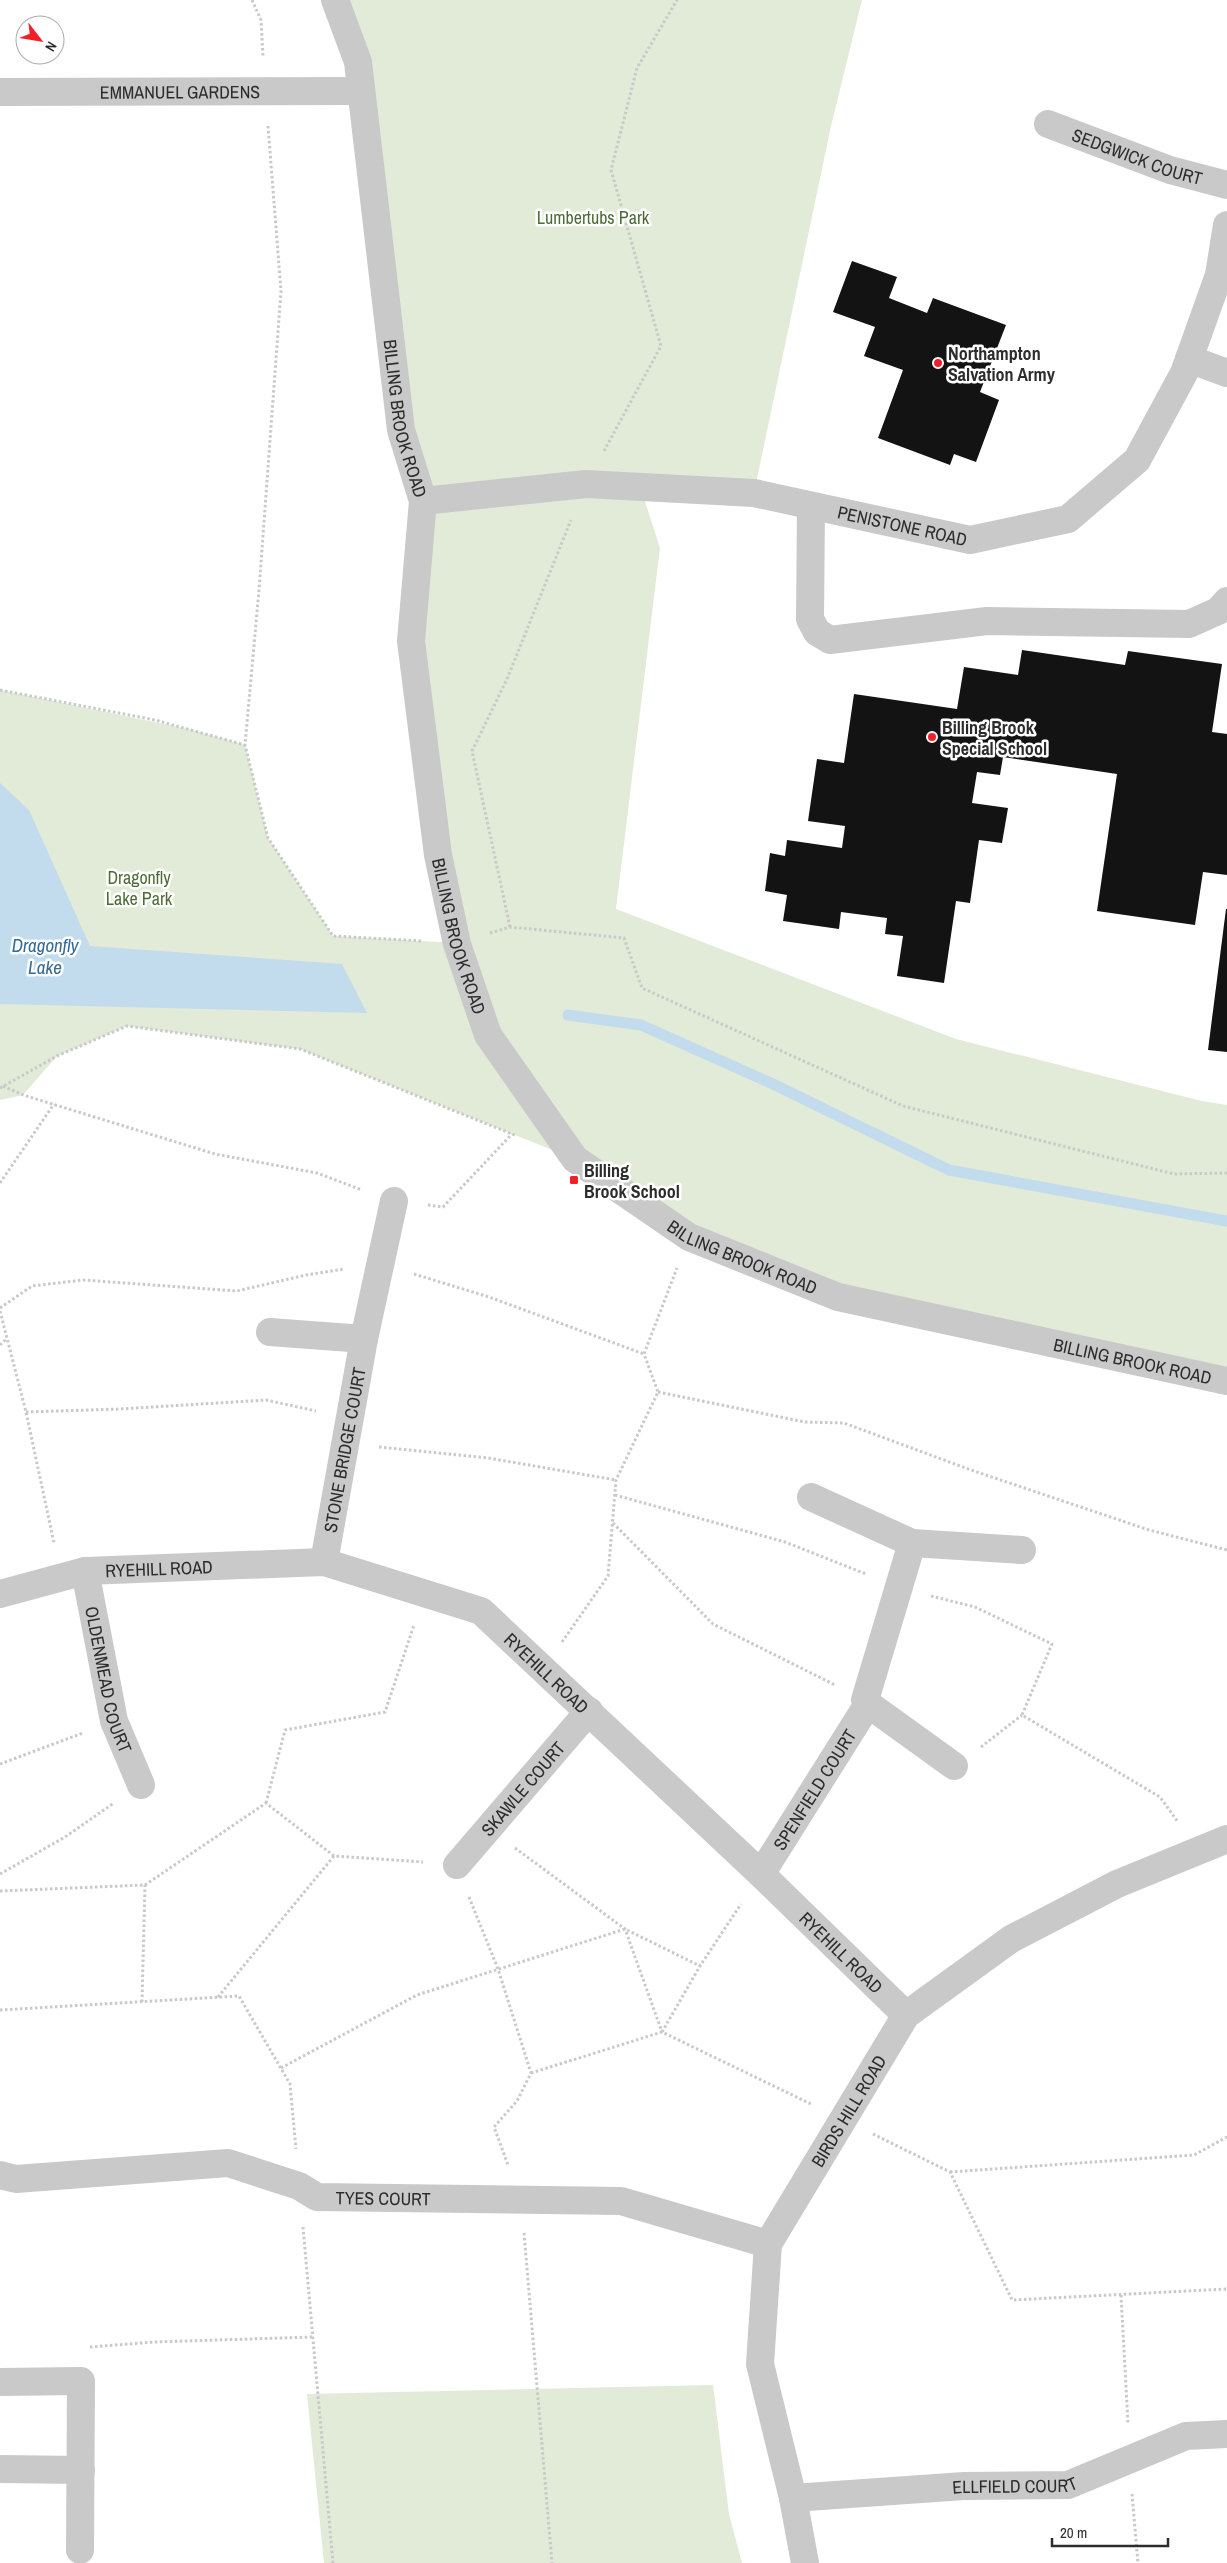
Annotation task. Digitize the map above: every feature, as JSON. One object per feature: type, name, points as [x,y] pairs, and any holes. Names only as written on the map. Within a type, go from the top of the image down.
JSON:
[{"type":"street","name":"BILLING BROOK ROAD","points":[[335,0],[358,62],[400,430],[423,501],[411,641],[438,855],[457,944],[488,1036],[575,1159],[689,1238],[838,1298],[1227,1380]]},
{"type":"street","name":"EMMANUEL GARDENS","points":[[0,92],[361,91]]},
{"type":"street","name":"SEDGWICK COURT","points":[[1048,124],[1170,170],[1227,185]]},
{"type":"street","name":"PENISTONE ROAD","points":[[423,501],[586,484],[754,493],[970,540],[1068,519],[1137,460],[1184,373],[1218,275],[1227,225]]},
{"type":"street","points":[[1189,359],[1227,373]]},
{"type":"street","points":[[811,506],[810,619],[817,632],[830,640],[987,622],[1046,620],[1189,624],[1218,610],[1227,601]]},
{"type":"street","name":"STONE BRIDGE COURT","points":[[324,1562],[364,1339],[394,1201]]},
{"type":"street","points":[[270,1332],[364,1339]]},
{"type":"street","points":[[811,1497],[912,1543],[1022,1550]]},
{"type":"street","name":"SPENFIELD COURT","points":[[761,1874],[866,1702],[912,1543]]},
{"type":"street","name":"RYEHILL ROAD","points":[[0,1594],[73,1573],[324,1562],[481,1611],[761,1874],[906,2015]]},
{"type":"street","name":"OLDENMEAD COURT","points":[[73,1573],[114,1721],[141,1785]]},
{"type":"street","points":[[866,1702],[954,1766]]},
{"type":"street","name":"SKAWLE COURT","points":[[457,1865],[589,1711]]},
{"type":"street","name":"BIRDS HILL ROAD","points":[[805,2563],[793,2498],[760,2364],[768,2244],[906,2015],[1011,1940],[1117,1884],[1227,1839]]},
{"type":"street","name":"TYES COURT","points":[[0,2175],[16,2179],[228,2163],[299,2186],[317,2197],[621,2201],[768,2244]]},
{"type":"street","points":[[0,2382],[81,2381],[80,2550]]},
{"type":"street","name":"ELLFIELD COURT","points":[[793,2498],[964,2486],[1068,2485],[1186,2436],[1227,2434]]},
{"type":"street","points":[[0,2469],[81,2470]]},
{"type":"path","points":[[252,0],[261,20],[281,290],[260,590],[245,745],[268,838],[333,936],[457,944],[510,927],[624,938],[642,988],[903,1106],[1174,1174],[1227,1173]]},
{"type":"path","points":[[0,690],[155,720],[245,745]]},
{"type":"path","points":[[1,1087],[57,1056],[127,1026],[300,1049],[521,1138]]},
{"type":"path","points":[[1,1087],[215,1154],[317,1173],[394,1201],[443,1207],[512,1134]]},
{"type":"path","points":[[0,1183],[54,1104]]},
{"type":"path","points":[[543,1669],[608,1576],[616,1480],[658,1392],[644,1354],[689,1238]]},
{"type":"path","points":[[73,1573],[26,1412],[0,1310],[32,1286],[84,1280],[237,1291],[306,1275],[380,1263],[490,1297],[644,1354]]},
{"type":"path","points":[[0,1345],[6,1339]]},
{"type":"path","points":[[658,1392],[805,1422],[844,1423],[971,1470],[1149,1530],[1227,1550]]},
{"type":"path","points":[[26,1412],[120,1410],[266,1400],[347,1431],[616,1480]]},
{"type":"path","points":[[615,1495],[785,1542],[898,1587],[975,1607],[1052,1644],[1022,1715],[996,1738],[954,1766]]},
{"type":"path","points":[[612,1522],[713,1624],[866,1702]]},
{"type":"path","points":[[0,1891],[145,1885],[266,1803],[285,1730],[385,1712],[425,1594]]},
{"type":"path","points":[[1022,1715],[1160,1797],[1199,1851]]},
{"type":"path","points":[[0,1764],[114,1721]]},
{"type":"path","points":[[0,1874],[65,1837],[141,1785]]},
{"type":"path","points":[[266,1803],[334,1856],[457,1865],[498,1969],[531,2073],[517,2101],[494,2127],[521,2199],[552,2563]]},
{"type":"path","points":[[489,1828],[626,1929],[700,1966]]},
{"type":"path","points":[[218,1998],[334,1856]]},
{"type":"path","points":[[531,2073],[662,2032],[700,1966],[761,1874]]},
{"type":"path","points":[[142,2002],[145,1885]]},
{"type":"path","points":[[281,2068],[417,1995],[626,1929]]},
{"type":"path","points":[[626,1929],[662,2032],[950,2172],[1194,2155],[1227,2137]]},
{"type":"path","points":[[950,2172],[1012,2300],[1227,2289]]},
{"type":"path","points":[[87,2348],[154,2342],[313,2338]]},
{"type":"green space","points":[[335,0],[862,0],[831,126],[754,493],[640,486],[660,548],[616,909],[956,1039],[1202,1101],[1227,1105],[1227,1381],[838,1297],[689,1237],[575,1159],[300,1049],[127,1026],[57,1056],[23,1095],[0,1100],[0,690],[188,729],[245,745],[268,838],[333,936],[457,943],[411,641],[423,501]]},
{"type":"green space","points":[[713,2385],[729,2514],[742,2563],[324,2563],[307,2394]]},
{"type":"water","name":"Dragonfly Lake","points":[[0,783],[29,810],[90,946],[342,964],[367,1013],[0,1004]]},
{"type":"building","name":"Northampton Salvation Army","points":[[852,261],[897,277],[889,298],[927,313],[933,298],[1006,325],[980,392],[999,400],[976,462],[954,454],[950,465],[878,438],[903,370],[864,356],[875,327],[833,312]]},
{"type":"building","points":[[1022,650],[1125,665],[1128,651],[1222,664],[1212,732],[1227,734],[1227,875],[1203,872],[1195,925],[1097,911],[1117,774],[1003,757],[1000,775],[977,772],[972,803],[1008,808],[1002,843],[979,840],[970,903],[956,901],[944,983],[897,976],[903,936],[885,934],[887,918],[841,912],[839,929],[783,921],[787,895],[765,891],[770,853],[785,856],[787,840],[842,848],[845,826],[808,821],[817,759],[844,763],[854,694],[957,709],[964,667],[1018,675]]},
{"type":"building","points":[[1227,909],[1227,1052],[1208,1050]]},
{"type":"waterway","points":[[568,1015],[641,1025],[773,1084],[949,1170],[1227,1221]]},
{"type":"place","name":"Northampton Salvation Army","points":[[938,363]]},
{"type":"place","name":"Billing Brook Special School","points":[[932,737]]},
{"type":"place","name":"Billing Brook School","points":[[574,1180]]},
{"type":"park label","name":"Lumbertubs Park","points":[[593,217]]},
{"type":"park label","name":"Dragonfly Lake Park","points":[[139,888]]}]
